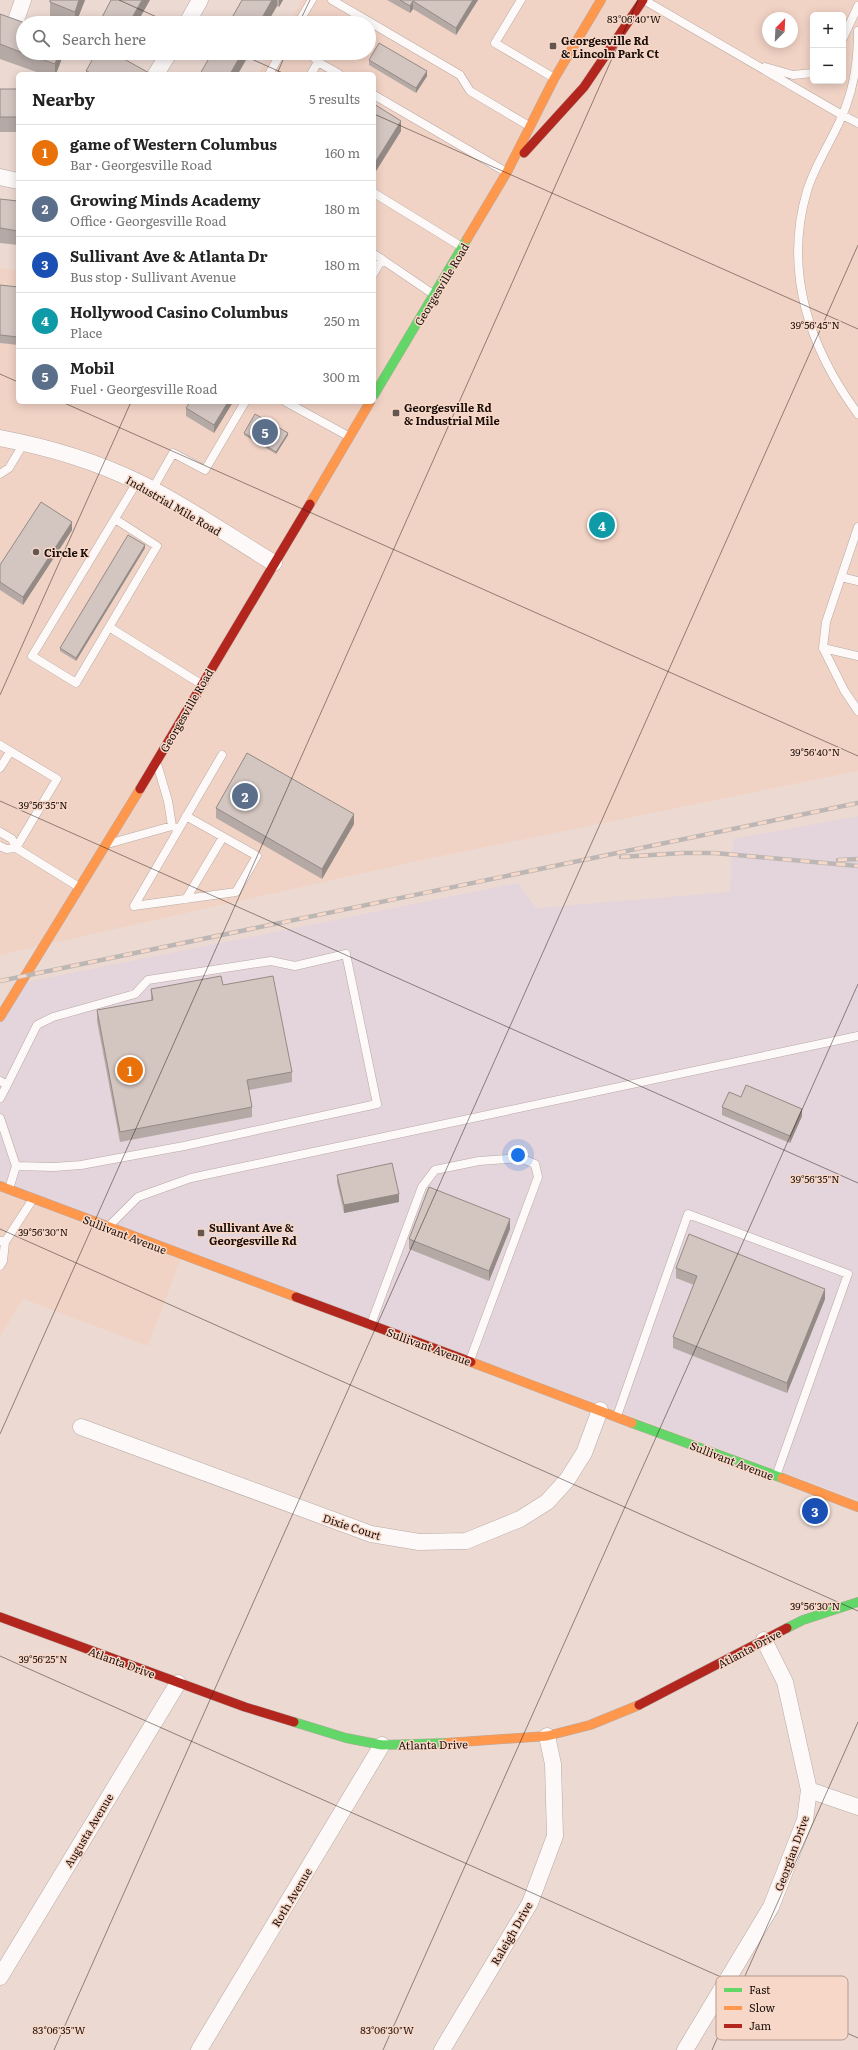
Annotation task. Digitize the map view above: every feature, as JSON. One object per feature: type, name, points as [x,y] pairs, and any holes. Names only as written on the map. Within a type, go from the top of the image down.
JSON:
[{"type":"main road","name":"Georgesville Road","points":[[376,392],[507,172],[554,78],[601,0]]},
{"type":"main road","name":"Georgesville Road","points":[[507,172],[584,87],[644,0]]},
{"type":"main road","name":"Georgesville Road","points":[[0,1017],[157,761],[201,684],[369,404]]},
{"type":"main road","name":"Sullivant Avenue","points":[[0,1186],[856,1506]]},
{"type":"main road","name":"Atlanta Drive","points":[[0,1616],[245,1707],[346,1738],[382,1745],[466,1744],[547,1736],[590,1726],[652,1699],[803,1620],[858,1602]]},
{"type":"street","points":[[17,16],[23,0]]},
{"type":"street","points":[[191,16],[200,0]]},
{"type":"street","points":[[157,72],[165,60]]},
{"type":"street","points":[[0,178],[16,180]]},
{"type":"street","name":"Industrial Mile Road","points":[[0,438],[24,443],[94,463],[137,482],[274,563]]},
{"type":"street","name":"Dixie Court","points":[[81,1427],[371,1534],[419,1542],[466,1541],[520,1519],[547,1502],[567,1480],[584,1453],[600,1410]]},
{"type":"street","name":"Georgian Drive","points":[[730,1976],[771,1907],[806,1820],[809,1790],[785,1682],[764,1640]]},
{"type":"street","name":"Augusta Avenue","points":[[0,1977],[178,1683]]},
{"type":"street","name":"Raleigh Drive","points":[[442,2050],[530,1903],[555,1836],[554,1764],[547,1736]]},
{"type":"street","name":"Roth Avenue","points":[[199,2050],[382,1745]]},
{"type":"street","points":[[809,1790],[858,1807]]},
{"type":"street","name":"Georgian Drive","points":[[685,2050],[716,1998]]},
{"type":"lane","points":[[302,16],[312,0]]},
{"type":"lane","points":[[332,0],[359,16]]},
{"type":"lane","points":[[521,0],[495,43],[554,78]]},
{"type":"lane","points":[[644,0],[858,123]]},
{"type":"lane","points":[[846,31],[858,5],[858,0]]},
{"type":"lane","points":[[376,26],[460,75],[470,91],[530,126]]},
{"type":"lane","points":[[858,31],[858,58],[846,106],[807,191],[801,221],[798,254],[800,292],[811,332],[846,398],[858,414]]},
{"type":"lane","points":[[270,72],[277,60]]},
{"type":"lane","points":[[312,72],[318,62],[336,72]]},
{"type":"lane","points":[[755,65],[793,75],[810,73]]},
{"type":"lane","points":[[376,95],[507,172]]},
{"type":"lane","points":[[376,194],[462,248]]},
{"type":"lane","points":[[376,255],[434,295]]},
{"type":"lane","points":[[376,269],[382,258]]},
{"type":"lane","points":[[152,490],[173,453],[205,470],[244,404]]},
{"type":"lane","points":[[290,404],[349,437]]},
{"type":"lane","points":[[0,483],[2,473],[9,468],[24,443]]},
{"type":"lane","points":[[115,519],[157,546],[76,683],[32,656],[137,482]]},
{"type":"lane","points":[[858,527],[826,622],[823,648],[844,690],[858,711]]},
{"type":"lane","points":[[841,578],[858,581]]},
{"type":"lane","points":[[109,627],[201,684]]},
{"type":"lane","points":[[823,648],[858,656]]},
{"type":"lane","points":[[0,745],[57,779],[16,848]]},
{"type":"lane","points":[[0,768],[10,752]]},
{"type":"lane","points":[[186,816],[256,856],[250,868],[236,892],[134,906],[175,828],[186,816],[222,755]]},
{"type":"lane","points":[[157,761],[175,828]]},
{"type":"lane","points":[[107,844],[175,828]]},
{"type":"lane","points":[[0,832],[12,839],[16,848],[79,888]]},
{"type":"lane","points":[[186,899],[223,837]]},
{"type":"lane","points":[[0,846],[6,849],[16,848]]},
{"type":"lane","points":[[0,1098],[3,1083],[36,1025],[53,1017],[135,994],[148,980],[271,961],[296,966],[346,954],[377,1104],[184,1146],[81,1165],[54,1167],[16,1166]]},
{"type":"lane","points":[[108,1227],[138,1197],[191,1178],[858,1036]]},
{"type":"lane","points":[[0,1118],[16,1166],[9,1189]]},
{"type":"lane","points":[[371,1325],[422,1187],[435,1170],[480,1161],[520,1158],[535,1164],[538,1178],[469,1362]]},
{"type":"lane","points":[[0,1266],[3,1261],[2,1242],[33,1199]]},
{"type":"lane","points":[[617,1417],[688,1214],[848,1274],[776,1476]]},
{"type":"lane","points":[[856,1506],[858,1496]]},
{"type":"shaded area","points":[[302,0],[858,0],[858,771],[422,860],[0,955],[0,268],[16,270],[16,404],[376,404],[376,72],[259,72],[266,60],[376,60],[376,16],[292,16]]},
{"type":"shaded area","points":[[858,816],[858,1500],[0,1182],[0,1021],[22,983],[518,883],[536,908],[730,892],[733,839]]},
{"type":"shaded area","points":[[0,1182],[184,1250],[148,1346],[23,1299],[0,1337]]},
{"type":"building","points":[[50,0],[79,0],[75,12],[50,2]]},
{"type":"building","points":[[111,0],[142,0],[133,16],[103,16]]},
{"type":"building","points":[[242,0],[272,0],[263,16],[233,16]]},
{"type":"building","points":[[400,0],[473,0],[456,28],[413,1],[410,6]]},
{"type":"building","points":[[0,14],[16,20],[16,50],[0,44]]},
{"type":"building","points":[[379,43],[427,71],[416,88],[369,60],[376,60],[376,48]]},
{"type":"building","points":[[44,60],[56,60],[55,64]]},
{"type":"building","points":[[92,60],[126,60],[147,72],[88,72],[86,71]]},
{"type":"building","points":[[208,60],[238,60],[231,72],[201,72]]},
{"type":"building","points":[[0,89],[16,89],[16,117],[0,117]]},
{"type":"building","points":[[376,105],[401,121],[376,161]]},
{"type":"building","points":[[0,199],[16,201],[16,231],[0,228]]},
{"type":"building","points":[[0,285],[16,287],[16,337],[0,335]]},
{"type":"building","points":[[189,404],[227,404],[214,425],[186,408]]},
{"type":"building","points":[[255,414],[288,433],[276,452],[244,433]]},
{"type":"building","name":"Circle K","points":[[41,502],[72,522],[23,597],[0,582],[0,565]]},
{"type":"building","points":[[128,535],[145,545],[76,658],[60,648]]},
{"type":"building","points":[[247,753],[354,814],[322,869],[216,808]]},
{"type":"building","points":[[221,976],[223,985],[273,976],[292,1072],[247,1080],[252,1107],[120,1132],[97,1010],[153,1000],[151,989]]},
{"type":"building","points":[[746,1085],[802,1109],[790,1136],[722,1107],[729,1092],[741,1097]]},
{"type":"building","points":[[392,1163],[399,1194],[344,1205],[337,1175]]},
{"type":"building","points":[[429,1187],[510,1219],[489,1271],[409,1239]]},
{"type":"building","points":[[689,1234],[825,1289],[787,1383],[673,1337],[697,1276],[676,1268]]},
{"type":"railway","points":[[0,981],[858,803]]},
{"type":"railway","points":[[621,857],[682,853],[715,853],[858,866]]},
{"type":"railway","points":[[838,860],[858,859]]},
{"type":"traffic: fast","points":[[376,392],[467,239]]},
{"type":"traffic: fast","points":[[632,1423],[782,1478]]},
{"type":"traffic: fast","points":[[787,1628],[803,1620],[858,1602]]},
{"type":"traffic: fast","points":[[294,1722],[346,1738],[382,1745],[446,1743]]},
{"type":"traffic: slow","points":[[467,239],[507,172],[554,79],[601,0]]},
{"type":"traffic: slow","points":[[310,504],[369,404]]},
{"type":"traffic: slow","points":[[0,1017],[140,789]]},
{"type":"traffic: slow","points":[[0,1186],[296,1297]]},
{"type":"traffic: slow","points":[[471,1362],[632,1423]]},
{"type":"traffic: slow","points":[[782,1478],[858,1507]]},
{"type":"traffic: slow","points":[[446,1743],[547,1736],[590,1725],[639,1705]]},
{"type":"traffic: jam","points":[[524,153],[584,87],[643,0]]},
{"type":"traffic: jam","points":[[140,789],[310,504]]},
{"type":"traffic: jam","points":[[296,1297],[471,1362]]},
{"type":"traffic: jam","points":[[0,1617],[245,1707],[294,1722]]},
{"type":"traffic: jam","points":[[639,1705],[787,1628]]},
{"type":"place","name":"Georgesville Rd & Lincoln Park Ct","points":[[553,46]]},
{"type":"place","name":"Georgesville Rd & Industrial Mile","points":[[396,413]]},
{"type":"place","name":"Mobil","points":[[265,432]]},
{"type":"place","name":"Hollywood Casino Columbus","points":[[602,525]]},
{"type":"place","name":"Circle K","points":[[36,552]]},
{"type":"place","name":"Growing Minds Academy","points":[[245,796]]},
{"type":"place","name":"game of Western Columbus","points":[[130,1070]]},
{"type":"place","name":"Sullivant Ave & Georgesville Rd","points":[[201,1233]]},
{"type":"place","name":"Sullivant Ave & Atlanta Dr","points":[[815,1511]]}]
